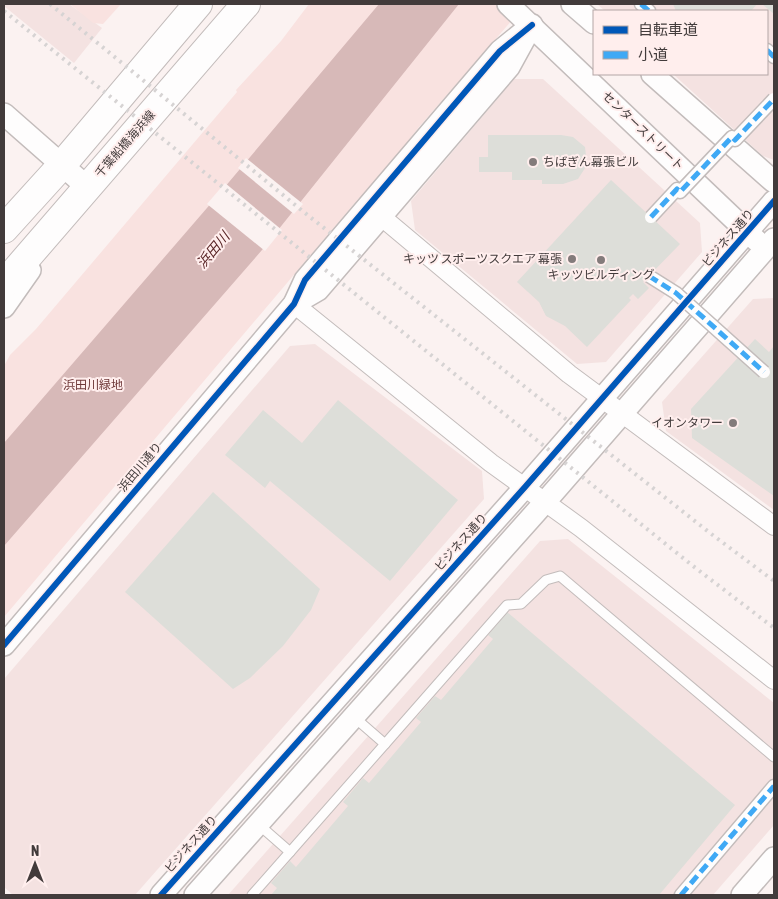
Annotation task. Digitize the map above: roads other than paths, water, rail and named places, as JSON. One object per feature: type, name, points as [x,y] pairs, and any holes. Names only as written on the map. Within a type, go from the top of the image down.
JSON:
[{"type":"main road","points":[[4,229],[62,165],[198,4]]},
{"type":"main road","name":"千葉船橋海浜線","points":[[4,284],[246,4]]},
{"type":"street","points":[[572,4],[593,22]]},
{"type":"street","name":"センターストリート","points":[[510,5],[748,232],[772,248]]},
{"type":"street","name":"浜田川通り","points":[[4,645],[294,304],[305,280],[375,211],[500,51],[532,25]]},
{"type":"street","points":[[653,75],[774,182]]},
{"type":"street","points":[[651,217],[674,199],[677,189],[680,192],[732,137],[736,140],[774,98]]},
{"type":"street","points":[[4,114],[87,187]]},
{"type":"street","name":"ビジネス通り","points":[[161,895],[525,487],[774,201]]},
{"type":"street","points":[[375,211],[569,374],[774,526]]},
{"type":"street","points":[[4,307],[29,273],[48,234]]},
{"type":"street","points":[[195,895],[772,248]]},
{"type":"street","points":[[649,276],[676,293],[764,372]]},
{"type":"street","points":[[294,304],[525,487],[774,680]]},
{"type":"street","points":[[681,895],[774,786]]},
{"type":"street","points":[[742,895],[774,858]]},
{"type":"lane","points":[[252,895],[507,605],[521,604],[546,580],[560,576],[774,757]]},
{"type":"lane","points":[[353,717],[385,744]]},
{"type":"lane","points":[[258,824],[290,852]]},
{"type":"water","name":"浜田川","points":[[379,4],[459,4],[262,250],[4,546],[4,443],[213,201]]},
{"type":"railway","points":[[50,4],[305,213],[710,533],[774,581]]},
{"type":"railway","points":[[4,11],[693,566],[774,628]]},
{"type":"place","name":"ちばぎん幕張ビル","points":[[533,162]]},
{"type":"place","name":"キッツ スポーツスクエア 幕張","points":[[572,259]]},
{"type":"place","name":"キッツビルディング","points":[[601,260]]},
{"type":"place","name":"イオンタワー","points":[[733,423]]},
{"type":"park label","name":"浜田川緑地","points":[[93,385]]}]
